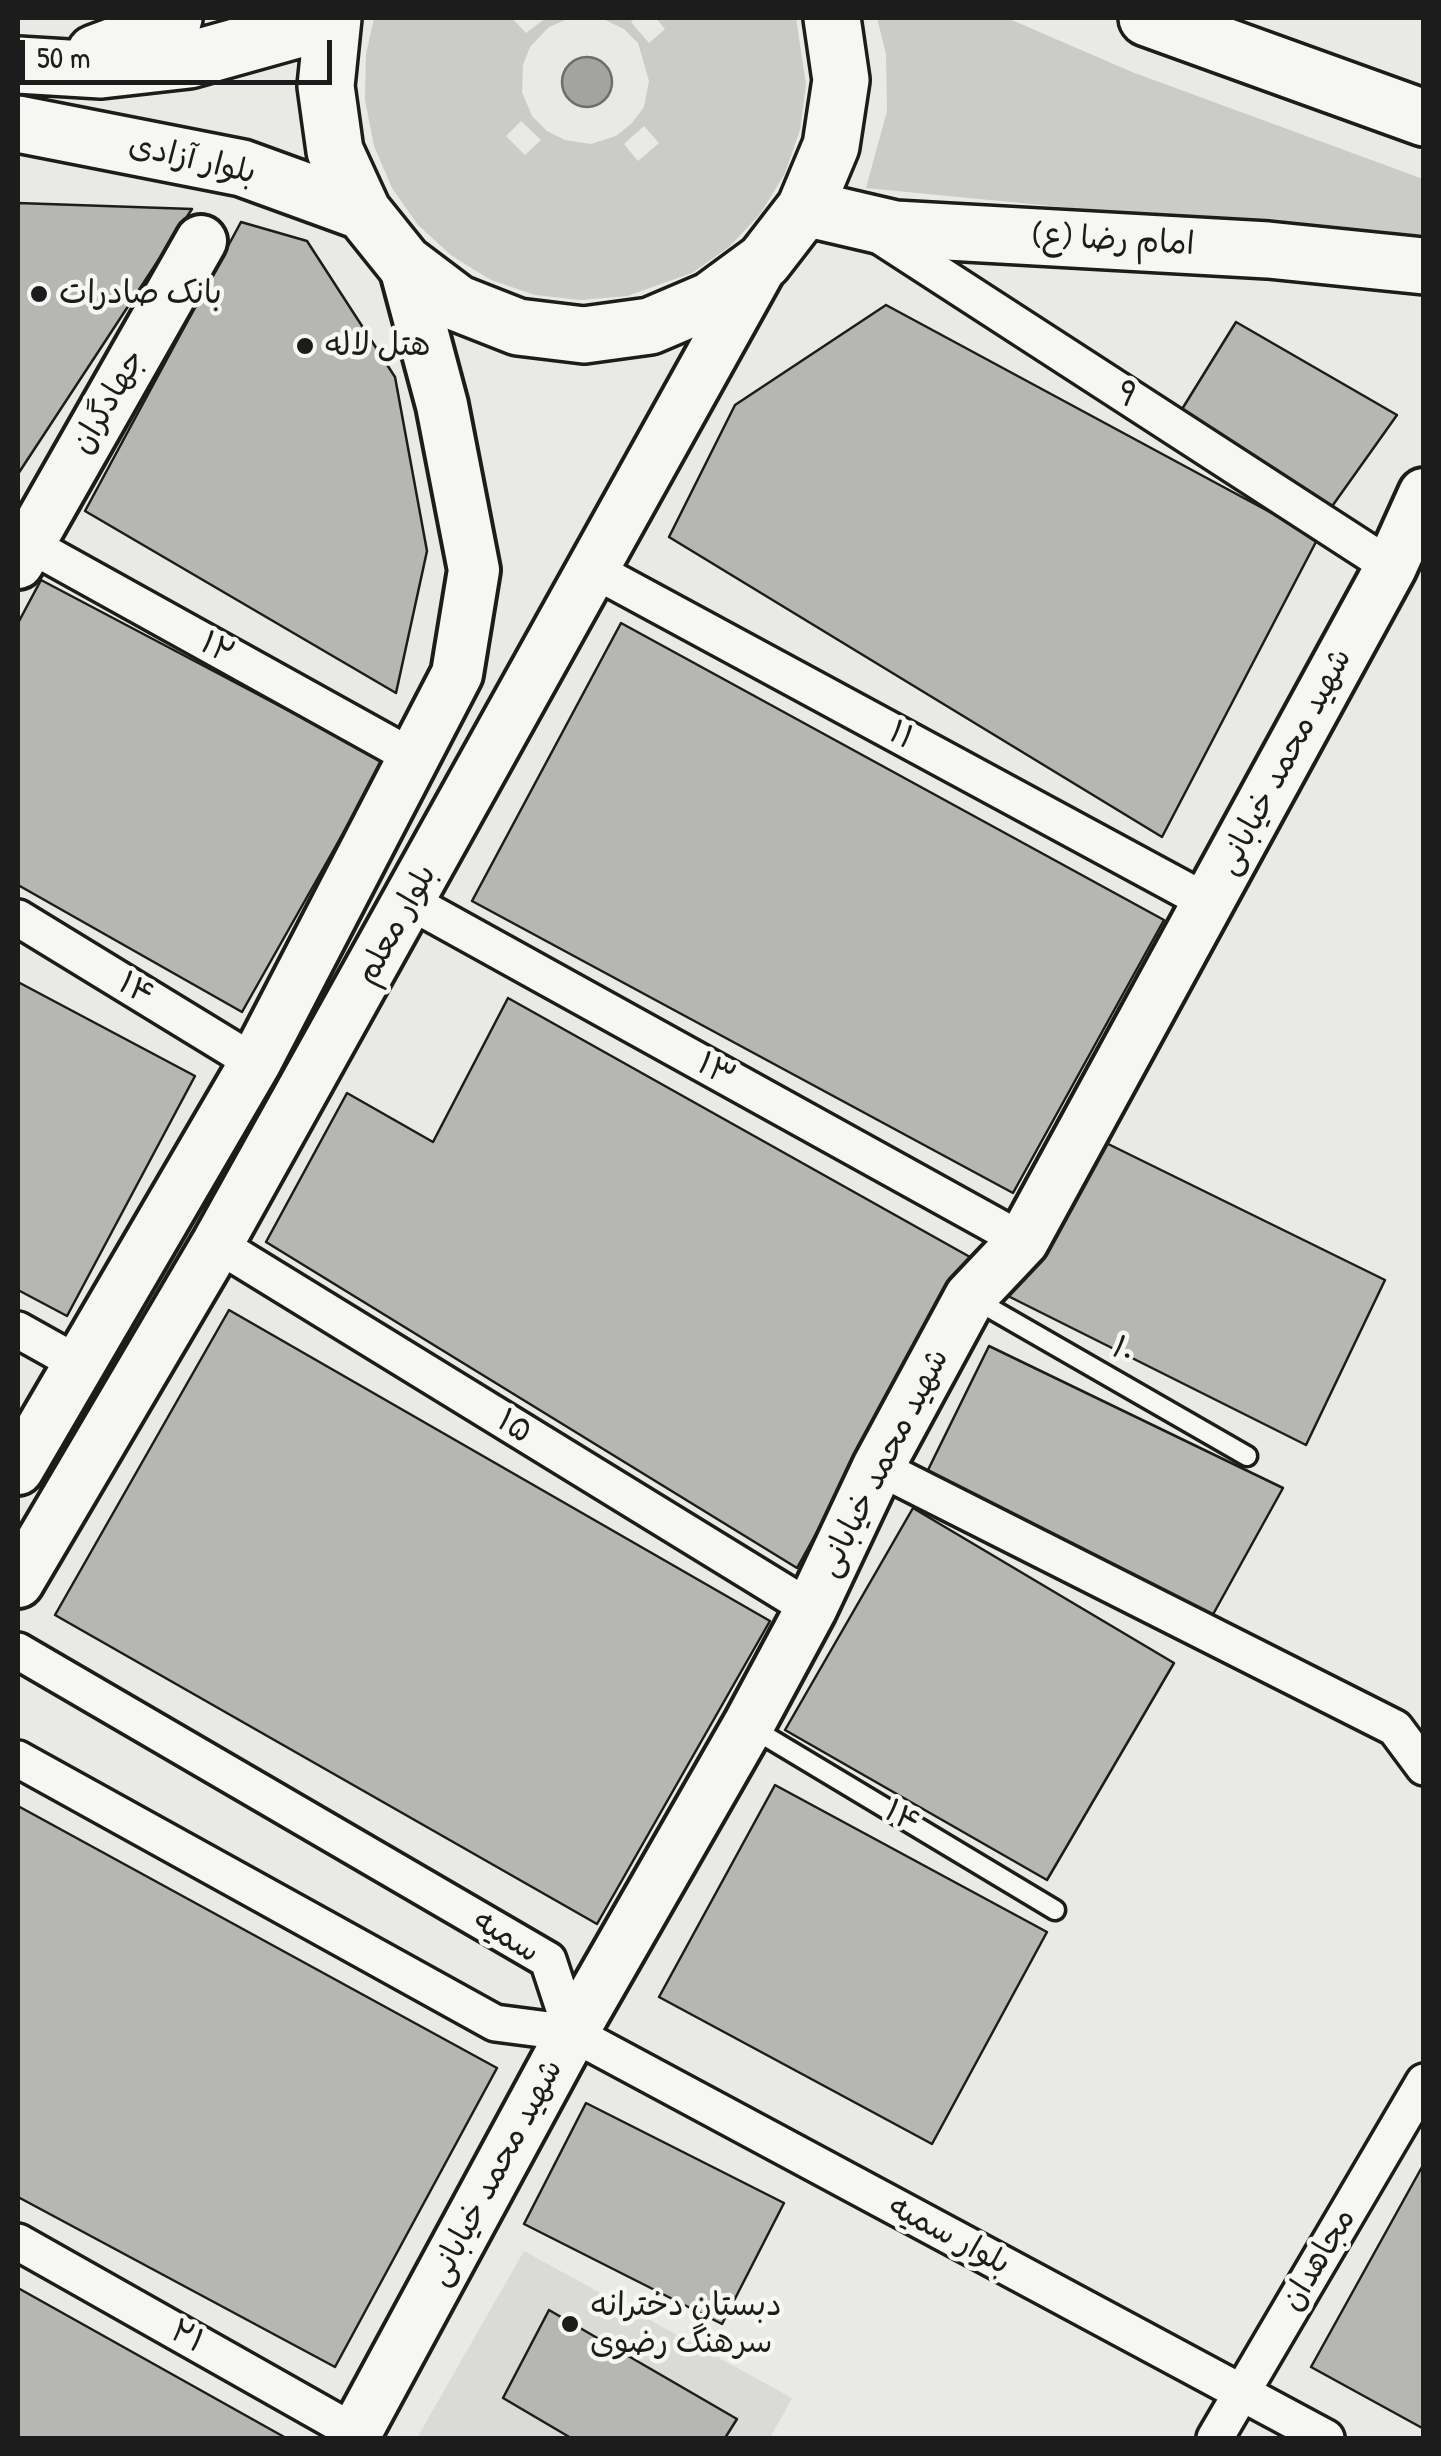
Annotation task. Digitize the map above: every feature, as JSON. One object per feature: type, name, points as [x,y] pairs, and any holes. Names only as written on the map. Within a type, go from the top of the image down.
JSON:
[{"type":"main road","points":[[27,66],[115,49],[174,18]]},
{"type":"main road","points":[[27,66],[101,70],[190,60],[332,19],[326,86],[335,151],[363,212],[404,263],[457,303],[518,327],[584,335],[650,326],[711,300],[764,261],[805,208],[831,146],[840,80],[832,18]]},
{"type":"main road","points":[[1147,18],[1424,118]]},
{"type":"main road","points":[[1218,18],[1355,91]]},
{"type":"main road","name":"بلوار آزادی","points":[[18,124],[242,168],[363,212]]},
{"type":"main road","name":"امام رضا (ع)","points":[[805,208],[895,230],[1268,250],[1424,266]]},
{"type":"street","name":"۹","points":[[861,224],[1391,567]]},
{"type":"street","name":"جهادگران","points":[[21,548],[202,241]]},
{"type":"street","name":"بلوار معلم","points":[[18,1582],[217,1244],[764,261]]},
{"type":"street","name":"بلوار معلم","points":[[18,1469],[255,1063],[457,674],[474,570],[442,405],[404,263]]},
{"type":"street","name":"شهید محمد خیابانی","points":[[354,2436],[572,2032],[811,1610],[878,1468],[970,1297],[1023,1240],[1391,567],[1424,494]]},
{"type":"street","name":"۱۲","points":[[21,548],[416,759]]},
{"type":"street","name":"۱۱","points":[[594,570],[1209,903]]},
{"type":"street","name":"۱۳","points":[[409,902],[1023,1240]]},
{"type":"street","name":"۱۴","points":[[18,918],[255,1063]]},
{"type":"street","name":"۱۵","points":[[217,1244],[811,1610]]},
{"type":"street","points":[[18,1330],[78,1363]]},
{"type":"street","points":[[878,1468],[1396,1728],[1424,1766]]},
{"type":"street","name":"سمیه","points":[[18,1651],[548,1960],[572,2032]]},
{"type":"street","points":[[18,1759],[494,2023],[572,2032]]},
{"type":"street","name":"بلوار سمیه","points":[[572,2032],[1326,2438]]},
{"type":"street","name":"مجاهدان","points":[[1215,2438],[1412,2130],[1424,2082]]},
{"type":"street","name":"۲۱","points":[[18,2242],[354,2436]]},
{"type":"lane","name":"۱۰","points":[[970,1297],[1247,1456]]},
{"type":"lane","name":"۱۴","points":[[748,1726],[1055,1910]]},
{"type":"shaded area","points":[[374,18],[512,18],[526,33],[546,18],[570,18],[549,27],[530,47],[523,65],[522,92],[532,116],[547,131],[565,140],[591,144],[616,136],[632,123],[644,107],[649,81],[638,43],[624,29],[601,18],[636,18],[631,22],[649,43],[665,29],[656,18],[796,18],[806,85],[800,130],[785,173],[761,213],[729,247],[692,273],[627,296],[581,300],[535,295],[491,280],[452,256],[418,225],[392,188],[374,146],[365,100],[366,54]],"holes":[[[521,121],[541,140],[525,155],[506,136]],[[644,126],[659,143],[638,161],[624,144]]]},
{"type":"shaded area","points":[[877,18],[1007,18],[1132,72],[1423,179],[1423,242],[866,188],[887,111],[886,54]]},
{"type":"shaded area","points":[[587,57],[604,65],[612,82],[604,99],[587,107],[570,99],[562,82],[570,65]]},
{"type":"shaded area","name":"دبستان دخترانه سرهنگ رضوی","points":[[524,2251],[792,2398],[770,2438],[417,2438]]},
{"type":"building","points":[[18,203],[192,209],[18,474]]},
{"type":"building","points":[[241,222],[307,241],[395,377],[427,551],[396,693],[85,511]]},
{"type":"building","points":[[886,305],[1318,538],[1162,837],[669,537],[735,405]]},
{"type":"building","points":[[1236,322],[1397,415],[1328,512],[1179,414]]},
{"type":"building","points":[[41,580],[384,761],[242,1012],[18,885],[18,623]]},
{"type":"building","points":[[621,623],[1164,920],[1013,1193],[472,901]]},
{"type":"building","points":[[18,982],[195,1076],[67,1316],[18,1290]]},
{"type":"building","points":[[508,998],[970,1257],[797,1568],[266,1242],[347,1093],[433,1142]]},
{"type":"building","points":[[1098,1139],[1385,1280],[1306,1445],[1008,1296]]},
{"type":"building","points":[[229,1310],[770,1621],[597,1924],[55,1615]]},
{"type":"building","points":[[989,1346],[1283,1488],[1211,1618],[926,1474]]},
{"type":"building","points":[[913,1508],[1174,1663],[1047,1880],[785,1730]]},
{"type":"building","points":[[775,1785],[1047,1932],[932,2144],[659,1997]]},
{"type":"building","points":[[18,1806],[497,2068],[335,2367],[18,2197]]},
{"type":"building","points":[[586,2103],[784,2203],[722,2324],[524,2224]]},
{"type":"building","points":[[1424,2168],[1424,2429],[1311,2367]]},
{"type":"building","points":[[18,2288],[286,2438],[18,2438]]},
{"type":"building","points":[[549,2310],[737,2419],[725,2438],[571,2438],[503,2398]]},
{"type":"place","name":"بانک صادرات","points":[[39,294]]},
{"type":"place","name":"هتل لاله","points":[[305,346]]},
{"type":"place","name":"دبستان دخترانه سرهنگ رضوی","points":[[570,2324]]}]
